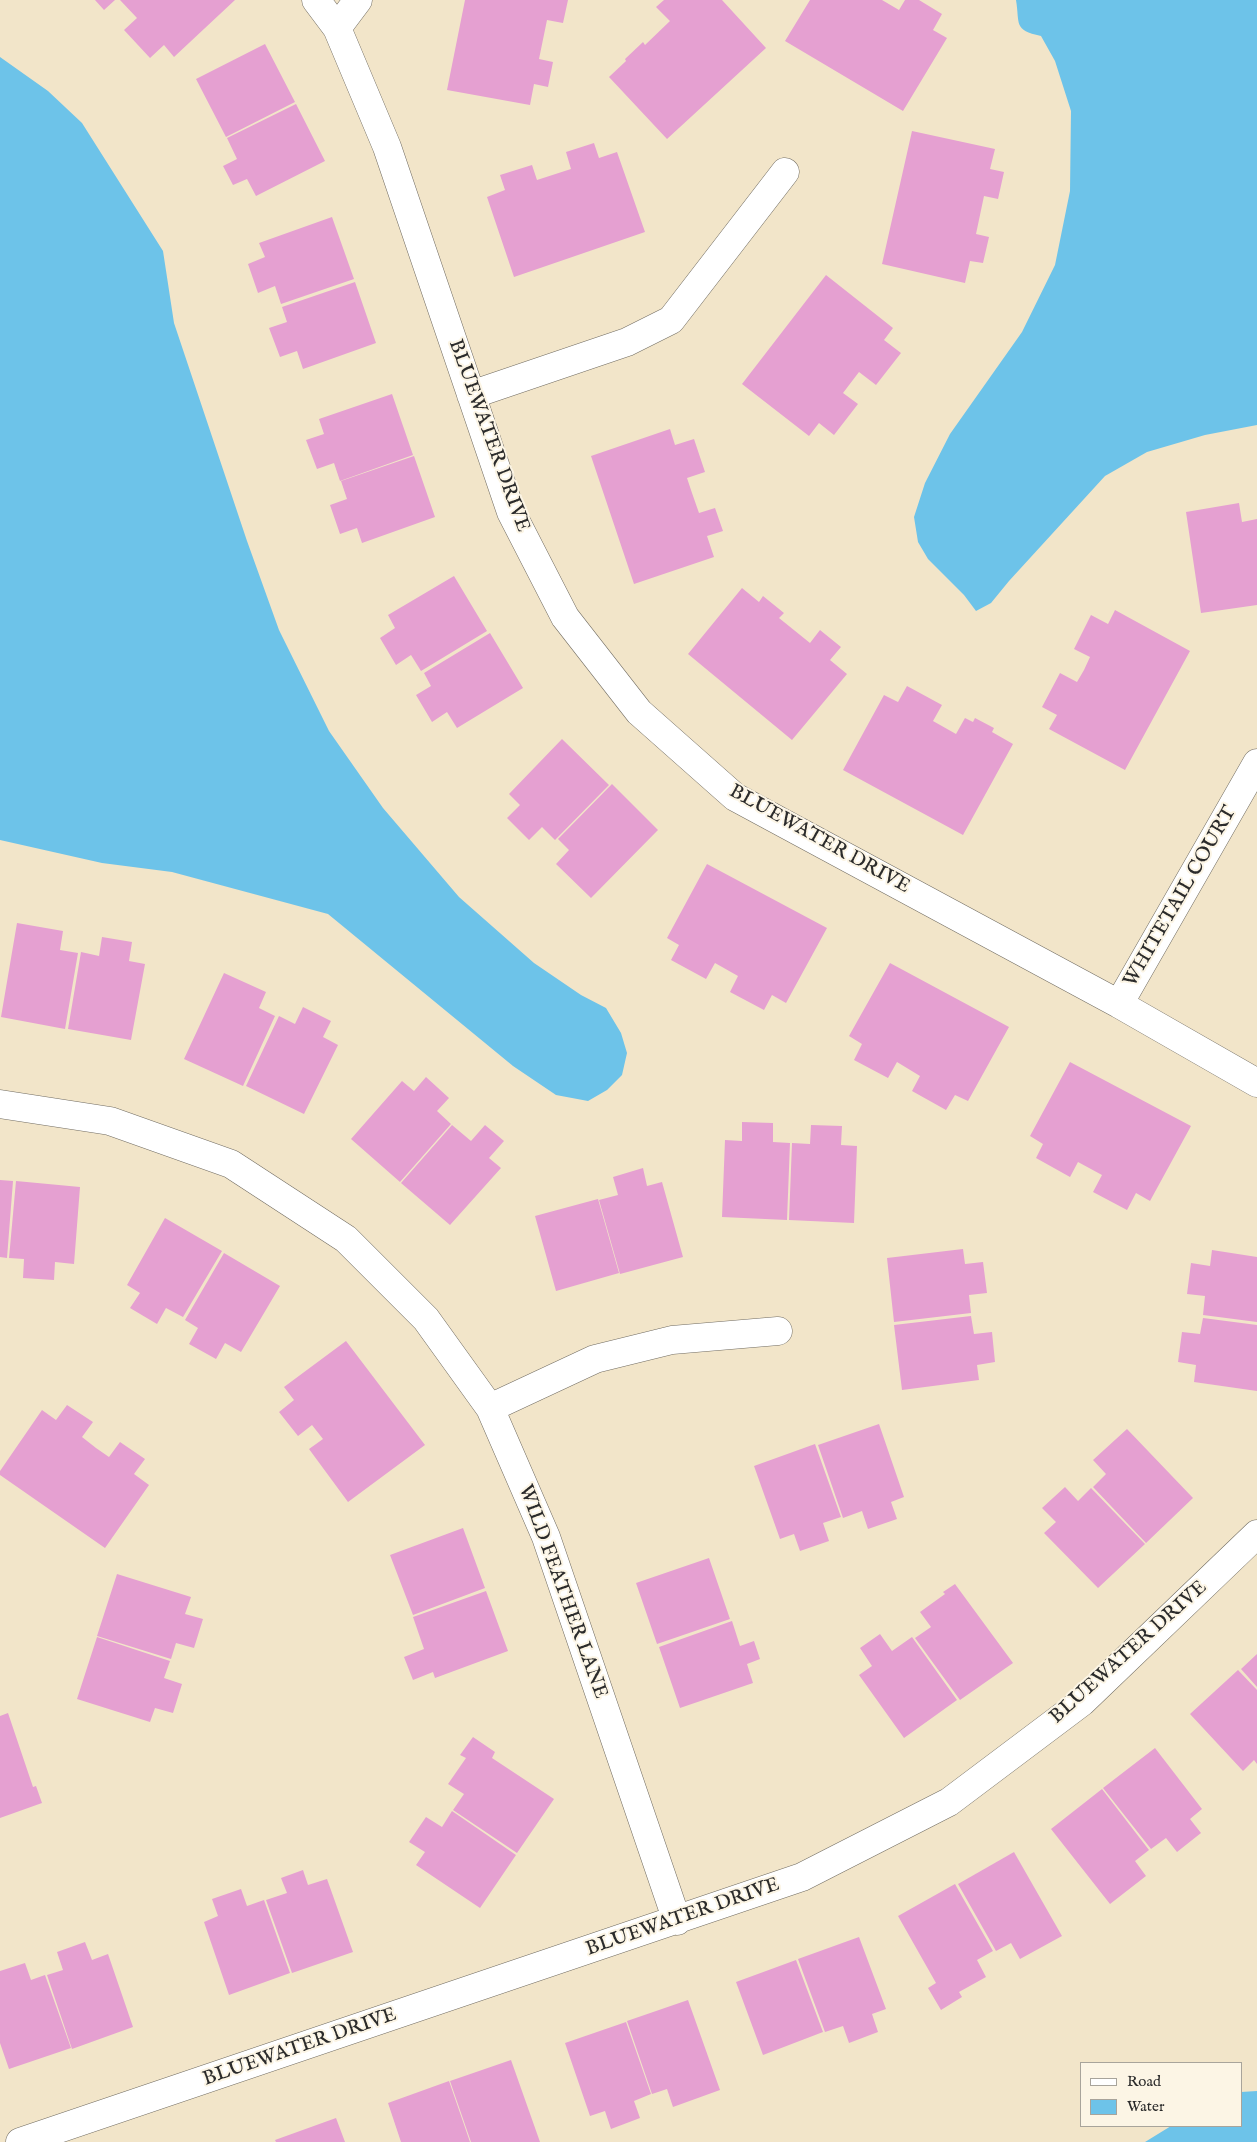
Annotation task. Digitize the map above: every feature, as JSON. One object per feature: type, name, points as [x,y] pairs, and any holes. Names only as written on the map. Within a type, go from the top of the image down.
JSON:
[{"type":"street","name":"BLUEWATER DRIVE","points":[[316,0],[337,28],[387,147],[511,512],[565,616],[639,712],[735,797],[1119,1004],[1257,1083]]},
{"type":"street","points":[[337,28],[358,0]]},
{"type":"street","points":[[472,395],[627,342],[671,320],[785,172]]},
{"type":"street","name":"WHITETAIL COURT","points":[[1119,1004],[1257,763]]},
{"type":"street","name":"WILD FEATHER LANE","points":[[0,1104],[110,1121],[231,1164],[346,1239],[426,1319],[490,1408],[546,1537],[677,1921]]},
{"type":"street","points":[[490,1408],[595,1359],[672,1340],[778,1331]]},
{"type":"street","name":"BLUEWATER DRIVE","points":[[20,2142],[677,1921],[802,1877],[949,1802],[1082,1702],[1257,1534]]},
{"type":"water","points":[[1016,0],[1257,0],[1257,425],[1205,435],[1147,452],[1105,476],[991,603],[976,611],[964,595],[928,559],[918,542],[914,517],[925,483],[950,434],[1022,332],[1055,265],[1070,191],[1071,111],[1055,61],[1041,36],[1026,31],[1020,25]]},
{"type":"water","points":[[0,57],[48,91],[82,123],[163,251],[174,323],[247,541],[279,630],[329,731],[383,808],[459,897],[534,963],[581,995],[606,1008],[621,1033],[627,1053],[622,1075],[607,1090],[588,1101],[556,1095],[513,1066],[328,914],[172,872],[102,863],[0,840]]},
{"type":"water","points":[[1257,2091],[1257,2142],[1145,2142],[1169,2127],[1242,2127],[1242,2092]]},
{"type":"building","points":[[95,0],[115,0],[104,10]]},
{"type":"building","points":[[120,0],[235,0],[174,57],[164,45],[150,58],[124,30],[137,18]]},
{"type":"building","points":[[465,0],[568,0],[563,23],[547,20],[539,59],[553,62],[548,87],[534,84],[530,105],[447,90]]},
{"type":"building","points":[[664,0],[722,0],[766,48],[667,139],[609,77],[643,42],[645,45],[670,21],[656,7]]},
{"type":"building","points":[[810,0],[882,0],[899,10],[905,0],[919,0],[942,14],[933,30],[947,38],[903,111],[785,41]]},
{"type":"building","points":[[265,44],[295,102],[226,137],[196,79]]},
{"type":"building","points":[[296,104],[325,161],[256,196],[247,179],[233,185],[223,166],[237,159],[227,138]]},
{"type":"building","points":[[912,131],[995,149],[990,169],[1004,172],[998,199],[984,196],[976,234],[989,237],[983,263],[970,261],[965,283],[882,264]]},
{"type":"building","points":[[594,143],[599,158],[617,152],[645,232],[514,277],[487,197],[505,190],[500,175],[532,165],[537,180],[571,169],[566,152]]},
{"type":"building","points":[[332,217],[354,279],[281,304],[275,286],[258,293],[248,264],[265,257],[259,243]]},
{"type":"building","points":[[826,275],[893,328],[884,340],[901,353],[876,385],[859,372],[843,393],[858,404],[834,435],[819,423],[809,436],[742,384]]},
{"type":"building","points":[[355,282],[376,343],[303,369],[297,351],[280,357],[269,328],[287,322],[282,307]]},
{"type":"building","points":[[392,394],[413,455],[340,481],[334,463],[317,469],[306,440],[324,434],[319,419]]},
{"type":"building","points":[[670,429],[675,445],[694,439],[705,472],[687,478],[699,513],[715,508],[723,531],[707,536],[714,557],[634,584],[591,456]]},
{"type":"building","points":[[414,456],[435,517],[362,543],[357,528],[340,534],[330,505],[347,499],[341,481]]},
{"type":"building","points":[[1239,503],[1242,522],[1257,519],[1257,605],[1201,613],[1186,512]]},
{"type":"building","points":[[454,576],[487,631],[421,671],[411,655],[396,665],[380,638],[395,628],[388,615]]},
{"type":"building","points":[[742,588],[759,602],[763,596],[784,613],[779,618],[810,643],[820,630],[841,647],[830,660],[847,674],[792,740],[688,654]]},
{"type":"building","points":[[1115,610],[1190,651],[1125,770],[1049,729],[1057,715],[1042,707],[1060,673],[1077,682],[1084,670],[1090,657],[1074,649],[1091,615],[1108,624]]},
{"type":"building","points":[[490,633],[523,688],[457,728],[447,712],[432,722],[416,695],[431,686],[424,673]]},
{"type":"building","points":[[907,686],[942,705],[933,721],[956,734],[965,718],[973,722],[975,718],[994,728],[992,732],[1013,744],[963,835],[843,770],[884,695],[898,702]]},
{"type":"building","points":[[562,739],[609,785],[555,840],[542,827],[529,840],[507,818],[520,805],[509,794]]},
{"type":"building","points":[[612,784],[658,830],[591,898],[556,864],[569,850],[558,839]]},
{"type":"building","points":[[707,864],[827,928],[786,1003],[772,995],[764,1010],[730,992],[738,976],[715,963],[706,979],[671,960],[679,945],[667,938]]},
{"type":"building","points":[[17,923],[63,931],[60,950],[78,953],[65,1029],[1,1017]]},
{"type":"building","points":[[102,937],[132,942],[129,961],[145,964],[131,1040],[68,1029],[81,952],[99,956]]},
{"type":"building","points":[[890,963],[1009,1027],[968,1101],[955,1095],[946,1110],[912,1091],[920,1076],[897,1062],[888,1078],[854,1060],[862,1044],[849,1036]]},
{"type":"building","points":[[224,973],[266,992],[259,1008],[275,1016],[243,1086],[184,1059]]},
{"type":"building","points":[[303,1007],[331,1021],[323,1037],[338,1045],[304,1114],[246,1086],[279,1016],[295,1024]]},
{"type":"building","points":[[1070,1062],[1191,1126],[1150,1201],[1136,1193],[1127,1210],[1093,1192],[1102,1175],[1078,1162],[1070,1177],[1036,1158],[1043,1144],[1030,1136]]},
{"type":"building","points":[[426,1077],[449,1098],[437,1111],[451,1124],[400,1182],[351,1139],[402,1081],[414,1091]]},
{"type":"building","points":[[742,1122],[773,1123],[773,1142],[790,1143],[787,1220],[722,1217],[725,1140],[742,1141]]},
{"type":"building","points":[[452,1125],[471,1141],[485,1125],[504,1141],[489,1158],[501,1168],[450,1225],[401,1183]]},
{"type":"building","points":[[811,1125],[842,1126],[841,1145],[857,1146],[854,1223],[789,1220],[792,1143],[810,1144]]},
{"type":"building","points":[[643,1168],[647,1186],[662,1182],[683,1257],[620,1274],[599,1200],[618,1195],[613,1177]]},
{"type":"building","points":[[0,1180],[13,1181],[7,1258],[0,1257]]},
{"type":"building","points":[[16,1181],[80,1187],[74,1264],[55,1262],[54,1280],[23,1278],[24,1259],[9,1258]]},
{"type":"building","points":[[598,1199],[619,1273],[556,1291],[535,1216]]},
{"type":"building","points":[[165,1218],[222,1251],[183,1317],[166,1308],[157,1324],[130,1308],[140,1293],[127,1285]]},
{"type":"building","points":[[963,1249],[965,1264],[983,1262],[987,1293],[969,1295],[971,1313],[894,1322],[887,1258]]},
{"type":"building","points":[[1212,1250],[1257,1257],[1257,1322],[1203,1315],[1205,1296],[1187,1294],[1191,1263],[1210,1266]]},
{"type":"building","points":[[224,1253],[280,1286],[241,1352],[225,1343],[216,1359],[189,1344],[198,1328],[185,1320]]},
{"type":"building","points":[[971,1316],[974,1334],[992,1332],[995,1362],[977,1365],[979,1380],[902,1390],[894,1325]]},
{"type":"building","points":[[1203,1318],[1257,1325],[1257,1391],[1194,1382],[1196,1365],[1178,1362],[1182,1332],[1200,1334]]},
{"type":"building","points":[[346,1341],[425,1445],[348,1502],[309,1449],[323,1439],[312,1425],[298,1436],[279,1412],[294,1400],[284,1387]]},
{"type":"building","points":[[67,1405],[93,1422],[82,1437],[109,1457],[120,1442],[145,1459],[134,1474],[149,1485],[105,1548],[0,1475],[0,1471],[42,1410],[56,1420]]},
{"type":"building","points":[[879,1424],[904,1497],[891,1502],[897,1519],[868,1529],[862,1511],[843,1518],[818,1445]]},
{"type":"building","points":[[1127,1429],[1193,1498],[1146,1543],[1093,1487],[1106,1474],[1093,1460]]},
{"type":"building","points":[[815,1444],[841,1517],[823,1523],[829,1541],[800,1551],[794,1534],[780,1539],[754,1466]]},
{"type":"building","points":[[1065,1487],[1078,1501],[1091,1488],[1145,1544],[1098,1588],[1044,1533],[1056,1522],[1042,1508]]},
{"type":"building","points":[[463,1528],[485,1588],[413,1615],[390,1555]]},
{"type":"building","points":[[709,1558],[730,1619],[657,1644],[636,1583]]},
{"type":"building","points":[[117,1574],[191,1597],[185,1614],[203,1619],[194,1648],[176,1643],[171,1659],[97,1636]]},
{"type":"building","points":[[955,1584],[1013,1663],[960,1700],[915,1638],[931,1627],[920,1612],[945,1594],[943,1592]]},
{"type":"building","points":[[486,1591],[508,1651],[435,1678],[433,1672],[413,1680],[404,1657],[424,1649],[413,1617]]},
{"type":"building","points":[[732,1621],[740,1646],[754,1641],[760,1659],[747,1664],[753,1683],[680,1708],[659,1647]]},
{"type":"building","points":[[880,1634],[892,1651],[912,1637],[957,1700],[904,1738],[859,1675],[872,1666],[860,1648]]},
{"type":"building","points":[[97,1637],[170,1661],[164,1678],[182,1684],[173,1713],[155,1708],[150,1722],[77,1699]]},
{"type":"building","points":[[1257,1654],[1257,1687],[1241,1669]]},
{"type":"building","points":[[1238,1670],[1257,1690],[1257,1764],[1254,1760],[1243,1771],[1190,1714]]},
{"type":"building","points":[[8,1713],[33,1787],[36,1786],[42,1803],[0,1818],[0,1716]]},
{"type":"building","points":[[473,1737],[495,1752],[492,1758],[554,1799],[517,1853],[453,1810],[464,1794],[448,1784],[466,1758],[460,1755]]},
{"type":"building","points":[[1155,1748],[1202,1809],[1190,1819],[1201,1833],[1177,1852],[1166,1838],[1151,1849],[1103,1788]]},
{"type":"building","points":[[1102,1789],[1149,1850],[1135,1861],[1146,1876],[1110,1904],[1051,1829]]},
{"type":"building","points":[[452,1811],[516,1855],[480,1908],[416,1865],[425,1852],[409,1842],[426,1817],[442,1827]]},
{"type":"building","points":[[1014,1852],[1062,1936],[1020,1959],[1011,1943],[996,1951],[958,1884]]},
{"type":"building","points":[[303,1870],[308,1885],[327,1879],[353,1952],[292,1973],[266,1900],[287,1893],[281,1878]]},
{"type":"building","points":[[955,1884],[993,1951],[977,1960],[986,1977],[959,1992],[962,1997],[941,2010],[928,1988],[936,1983],[898,1916]]},
{"type":"building","points":[[241,1889],[247,1906],[264,1900],[290,1973],[229,1995],[204,1922],[218,1916],[212,1899]]},
{"type":"building","points":[[859,1937],[886,2009],[872,2014],[878,2032],[849,2043],[843,2026],[825,2032],[798,1959]]},
{"type":"building","points":[[85,1942],[92,1960],[108,1954],[133,2027],[72,2049],[47,1975],[63,1970],[57,1952]]},
{"type":"building","points":[[796,1960],[823,2032],[763,2055],[736,1982]]},
{"type":"building","points":[[25,1963],[31,1980],[45,1975],[71,2048],[9,2069],[0,2043],[0,1971]]},
{"type":"building","points":[[688,2000],[720,2090],[673,2107],[667,2089],[652,2094],[627,2021]]},
{"type":"building","points":[[626,2022],[651,2094],[634,2101],[640,2118],[611,2129],[605,2111],[590,2116],[565,2043]]},
{"type":"building","points":[[511,2060],[540,2142],[471,2142],[450,2081]]},
{"type":"building","points":[[449,2081],[470,2142],[401,2142],[388,2103]]},
{"type":"building","points":[[336,2118],[345,2142],[276,2142],[275,2140]]}]
